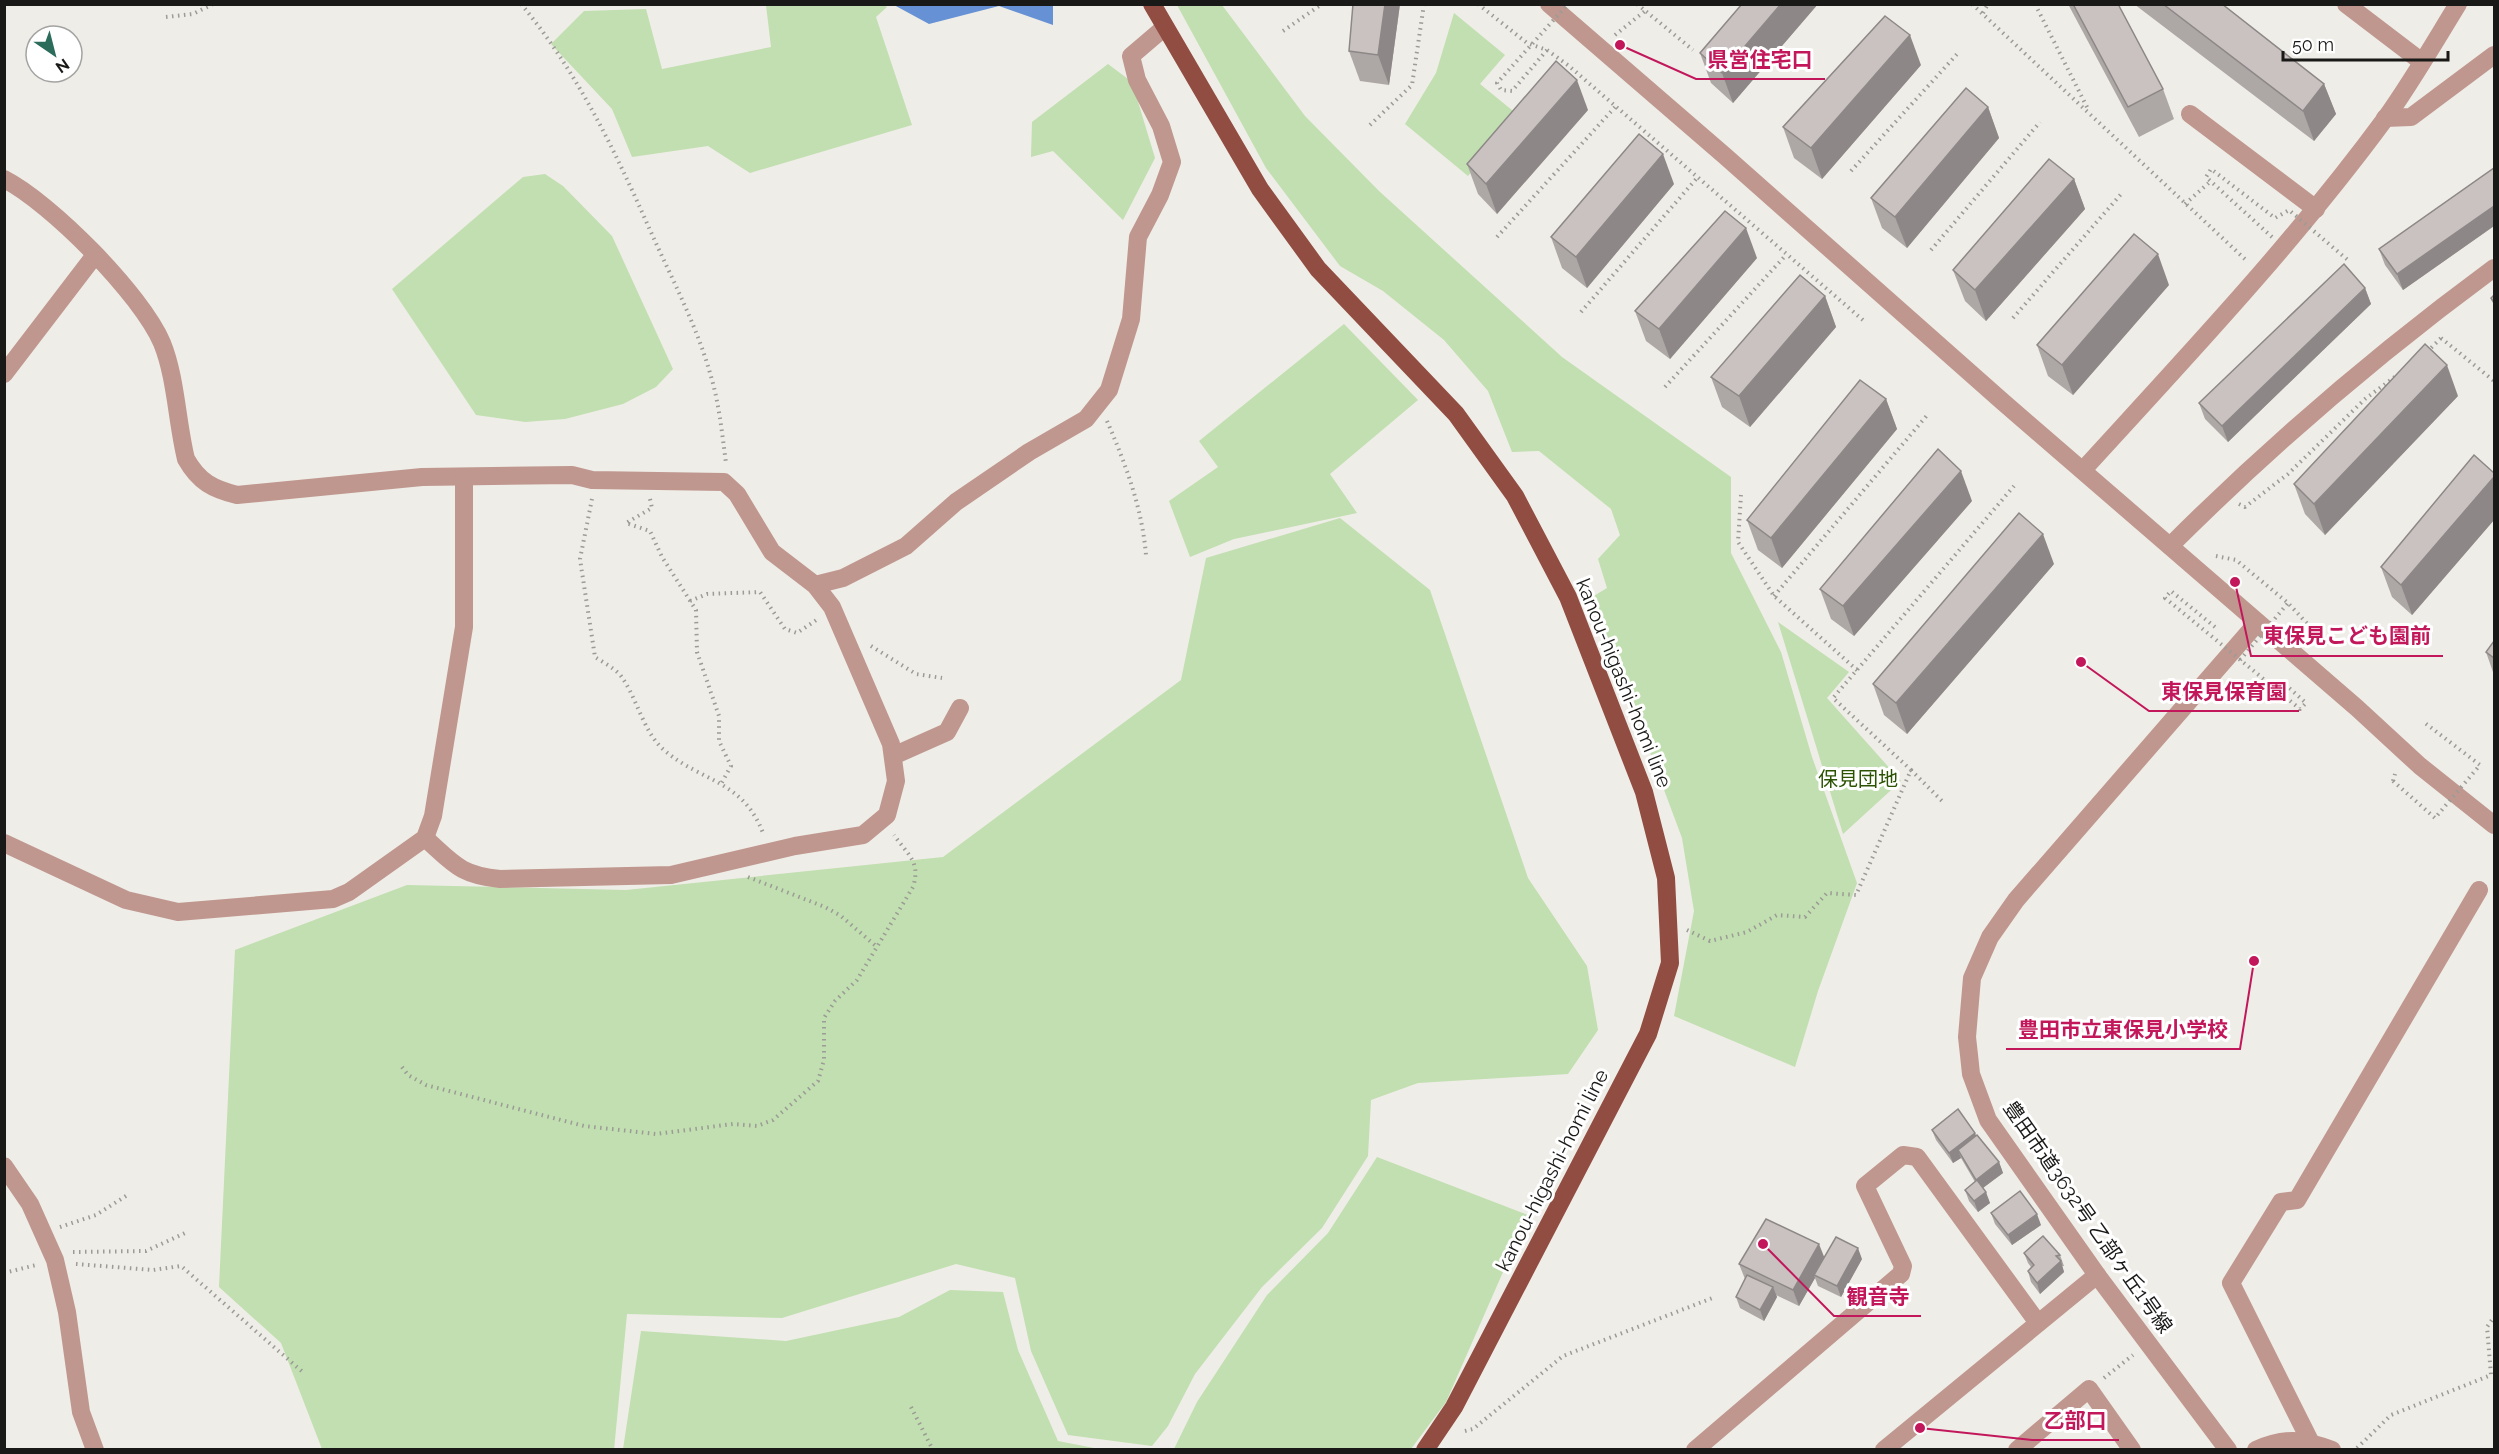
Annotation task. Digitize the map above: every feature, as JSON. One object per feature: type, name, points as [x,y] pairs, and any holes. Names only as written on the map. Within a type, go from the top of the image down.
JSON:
[{"type":"main road","name":"kanou-higashi-homi line","points":[[1152,4],[1260,189],[1318,269],[1456,414],[1515,496],[1568,597],[1644,792],[1666,878],[1670,963],[1648,1034],[1454,1407],[1425,1449]]},
{"type":"street","points":[[1550,4],[2357,708],[2420,766],[2494,825]]},
{"type":"street","points":[[2346,4],[2422,62]]},
{"type":"street","points":[[2083,470],[2241,297],[2316,209],[2385,118],[2458,4]]},
{"type":"street","points":[[815,585],[843,579],[906,546],[956,502],[1029,452],[1086,419],[1109,390],[1131,319],[1138,237],[1160,195],[1172,162],[1161,126],[1137,80],[1131,56],[1165,27]]},
{"type":"street","points":[[2385,118],[2411,117],[2494,55]]},
{"type":"street","points":[[2190,114],[2316,209]]},
{"type":"street","points":[[4,179],[40,203],[95,255],[142,310],[162,344],[186,459],[194,473],[211,488],[237,495],[422,477],[572,475],[592,480],[708,480],[729,485],[772,552],[815,585],[832,606],[891,744],[896,781],[887,815],[863,835],[770,852],[671,875],[500,879],[475,876],[457,867],[425,838]]},
{"type":"street","points":[[4,374],[95,255]]},
{"type":"street","points":[[2170,546],[2219,498],[2390,346],[2494,268]]},
{"type":"street","points":[[4,843],[126,900],[178,912],[333,899],[349,892],[425,838],[433,816],[464,627],[464,477]]},
{"type":"street","name":"豊田市道3632号 乙部ヶ丘1号線","points":[[2228,1449],[2097,1275],[1988,1120],[1970,1065],[1967,1036],[1972,978],[1990,937],[2016,900],[2257,623]]},
{"type":"street","points":[[893,756],[947,732],[960,708]]},
{"type":"street","points":[[2312,1443],[2231,1283],[2281,1202],[2297,1200],[2479,890]]},
{"type":"street","points":[[1695,1449],[1901,1274],[1903,1266],[1865,1186],[1903,1155],[1917,1157],[2038,1323]]},
{"type":"street","points":[[4,1166],[30,1204],[54,1259],[67,1312],[81,1412],[95,1449]]},
{"type":"street","points":[[1884,1449],[2097,1275]]},
{"type":"street","points":[[2017,1449],[2089,1389],[2132,1449]]},
{"type":"street","points":[[2256,1449],[2278,1440],[2312,1443],[2332,1449]]},
{"type":"path","points":[[166,17],[193,14],[213,4]]},
{"type":"path","points":[[521,4],[543,30],[572,75],[620,163],[700,342],[711,374],[729,485]]},
{"type":"path","points":[[1283,31],[1322,4]]},
{"type":"path","points":[[1370,125],[1413,85],[1424,4]]},
{"type":"path","points":[[1478,4],[1527,43],[1547,50],[1616,106],[1864,321]]},
{"type":"path","points":[[1547,50],[1512,91],[1501,90],[1497,83],[1568,4]]},
{"type":"path","points":[[1637,4],[1693,50]]},
{"type":"path","points":[[1972,4],[2249,264]]},
{"type":"path","points":[[1983,13],[1988,4]]},
{"type":"path","points":[[2035,4],[2090,115]]},
{"type":"path","points":[[1614,35],[1645,11]]},
{"type":"path","points":[[1851,171],[1958,53]]},
{"type":"path","points":[[1497,237],[1616,106]]},
{"type":"path","points":[[1931,250],[2040,122]]},
{"type":"path","points":[[2272,237],[2206,177],[2211,169],[2275,218],[2289,210],[2349,261]]},
{"type":"path","points":[[1581,312],[1697,178]]},
{"type":"path","points":[[2186,204],[2211,181]]},
{"type":"path","points":[[2013,318],[2122,193]]},
{"type":"path","points":[[1665,387],[1786,255]]},
{"type":"path","points":[[2421,357],[2441,338]]},
{"type":"path","points":[[2449,344],[2494,381]]},
{"type":"path","points":[[2234,502],[2245,507],[2288,474],[2365,399],[2403,371]]},
{"type":"path","points":[[1096,406],[1105,416],[1135,492],[1144,531],[1146,555]]},
{"type":"path","points":[[1774,596],[1929,413]]},
{"type":"path","points":[[592,480],[591,502],[580,559],[594,657],[623,678],[656,740],[664,750],[721,784],[749,806],[757,818],[770,852]]},
{"type":"path","points":[[646,480],[652,508],[626,523],[650,531],[662,557],[696,610],[697,652],[719,716],[719,741],[731,766],[721,784]]},
{"type":"path","points":[[1942,801],[1833,698],[2014,486]]},
{"type":"path","points":[[1741,495],[1738,542],[1774,596],[1858,671]]},
{"type":"path","points":[[2216,556],[2236,560],[2288,603],[2328,646]]},
{"type":"path","points":[[2215,627],[2171,591],[2165,598],[2300,709],[2306,704],[2279,679]]},
{"type":"path","points":[[690,601],[707,594],[760,592],[785,629],[797,633],[810,626],[832,606]]},
{"type":"path","points":[[2240,660],[2288,603]]},
{"type":"path","points":[[842,630],[861,639],[896,664],[916,674],[942,678]]},
{"type":"path","points":[[2395,774],[2393,781],[2435,818],[2480,765],[2425,723]]},
{"type":"path","points":[[1684,929],[1710,941],[1748,932],[1777,915],[1805,916],[1827,892],[1856,895],[1911,770]]},
{"type":"path","points":[[402,1066],[408,1075],[426,1085],[584,1126],[656,1134],[733,1124],[757,1126],[773,1120],[818,1081],[824,1060],[824,1018],[835,1001],[856,980],[878,947],[893,916],[913,887],[917,873],[915,866],[893,834],[879,822]]},
{"type":"path","points":[[746,877],[825,907],[842,916],[878,947]]},
{"type":"path","points":[[43,1233],[96,1215],[129,1194]]},
{"type":"path","points":[[4,1273],[81,1251],[131,1253],[146,1251],[185,1233]]},
{"type":"path","points":[[54,1259],[153,1270],[181,1266],[305,1374]]},
{"type":"path","points":[[1465,1431],[1473,1429],[1563,1356],[1715,1297]]},
{"type":"path","points":[[2357,1448],[2391,1415],[2491,1375],[2487,1327],[2494,1317]]},
{"type":"path","points":[[2089,1389],[2137,1351]]},
{"type":"path","points":[[911,1407],[933,1449]]},
{"type":"green space","points":[[883,4],[887,7],[876,17],[912,125],[750,173],[708,146],[632,157],[612,109],[551,44],[584,11],[646,9],[662,69],[771,47],[766,5]]},
{"type":"green space","points":[[1177,5],[1222,5],[1305,116],[1379,191],[1562,357],[1731,477],[1731,553],[1781,652],[1812,757],[1857,883],[1818,991],[1795,1067],[1674,1016],[1694,911],[1682,838],[1592,597],[1607,588],[1598,559],[1620,535],[1611,509],[1539,451],[1512,452],[1488,391],[1444,340],[1383,291],[1340,266],[1266,168]]},
{"type":"green space","points":[[1454,13],[1505,55],[1480,84],[1518,115],[1468,176],[1405,124],[1436,73]]},
{"type":"green space","points":[[1108,64],[1132,82],[1155,158],[1123,220],[1053,151],[1031,157],[1032,122]]},
{"type":"green space","points":[[545,174],[563,186],[612,236],[673,369],[656,387],[623,404],[565,419],[525,422],[476,415],[392,289],[523,177]]},
{"type":"green space","points":[[1344,324],[1418,400],[1330,474],[1357,513],[1234,539],[1190,557],[1169,501],[1218,467],[1199,441]]},
{"type":"green space","points":[[1340,518],[1430,590],[1528,878],[1587,966],[1598,1030],[1568,1074],[1418,1083],[1371,1100],[1368,1156],[1322,1228],[1262,1287],[1195,1374],[1168,1426],[1152,1446],[1068,1435],[1031,1351],[1015,1278],[956,1264],[782,1318],[627,1314],[614,1450],[322,1449],[281,1343],[219,1287],[235,950],[407,885],[626,890],[943,857],[1181,680],[1206,558]]},
{"type":"green space","name":"保見団地","points":[[1778,622],[1849,672],[1827,698],[1901,781],[1843,834]]},
{"type":"green space","points":[[1377,1157],[1528,1215],[1446,1402],[1411,1449],[1174,1449],[1197,1402],[1267,1295],[1328,1233]]},
{"type":"green space","points":[[950,1290],[1003,1292],[1018,1350],[1058,1441],[1099,1449],[623,1449],[641,1331],[786,1341],[899,1317]]},
{"type":"water","points":[[894,5],[1053,5],[1053,25],[999,6],[929,24]]},
{"type":"building","points":[[1353,4],[1385,4],[1378,55],[1349,51]]},
{"type":"building","points":[[1742,4],[1781,4],[1722,73],[1700,53]]},
{"type":"building","points":[[2073,4],[2118,4],[2163,89],[2128,107]]},
{"type":"building","points":[[2163,4],[2222,4],[2324,84],[2303,111]]},
{"type":"building","points":[[1885,16],[1910,35],[1811,148],[1783,127]]},
{"type":"building","points":[[1556,61],[1577,80],[1486,184],[1467,164]]},
{"type":"building","points":[[1966,88],[1988,107],[1895,217],[1871,198]]},
{"type":"building","points":[[1639,134],[1663,154],[1576,257],[1551,237]]},
{"type":"building","points":[[2049,159],[2074,179],[1975,290],[1953,270]]},
{"type":"building","points":[[2494,168],[2494,206],[2397,274],[2379,249]]},
{"type":"building","points":[[1725,211],[1746,228],[1659,329],[1635,311]]},
{"type":"building","points":[[2134,234],[2158,254],[2062,365],[2037,345]]},
{"type":"building","points":[[2344,264],[2365,288],[2222,426],[2199,403]]},
{"type":"building","points":[[1800,275],[1825,296],[1739,396],[1711,377]]},
{"type":"building","points":[[2425,344],[2447,365],[2314,504],[2294,484]]},
{"type":"building","points":[[1860,380],[1886,399],[1771,538],[1747,520]]},
{"type":"building","points":[[1938,449],[1961,471],[1843,606],[1820,589]]},
{"type":"building","points":[[2474,455],[2494,473],[2494,477],[2401,585],[2381,567]]},
{"type":"building","points":[[2019,513],[2043,534],[1896,703],[1873,684]]},
{"type":"building","points":[[2494,641],[2494,658],[2486,652]]},
{"type":"building","points":[[1958,1109],[1975,1133],[1949,1153],[1932,1130]]},
{"type":"building","points":[[1977,1135],[1999,1162],[1976,1180],[1958,1150]]},
{"type":"building","points":[[1977,1180],[1986,1192],[1974,1201],[1965,1190]]},
{"type":"building","points":[[2020,1191],[2037,1214],[2008,1235],[1991,1213]]},
{"type":"building","points":[[1766,1219],[1819,1244],[1793,1290],[1739,1264]]},
{"type":"building","points":[[2043,1236],[2060,1255],[2056,1256],[2061,1261],[2037,1283],[2028,1271],[2034,1265],[2024,1253]]},
{"type":"building","points":[[1836,1237],[1858,1248],[1837,1286],[1814,1275]]},
{"type":"building","points":[[1747,1275],[1773,1287],[1760,1310],[1736,1297]]},
{"type":"place","name":"県営住宅口","points":[[1620,45]]},
{"type":"place","name":"東保見こども園前","points":[[2235,582]]},
{"type":"place","name":"東保見保育園","points":[[2081,662]]},
{"type":"place","name":"豊田市立東保見小学校","points":[[2254,961]]},
{"type":"place","name":"観音寺","points":[[1763,1244]]},
{"type":"place","name":"乙部口","points":[[1920,1428]]}]
